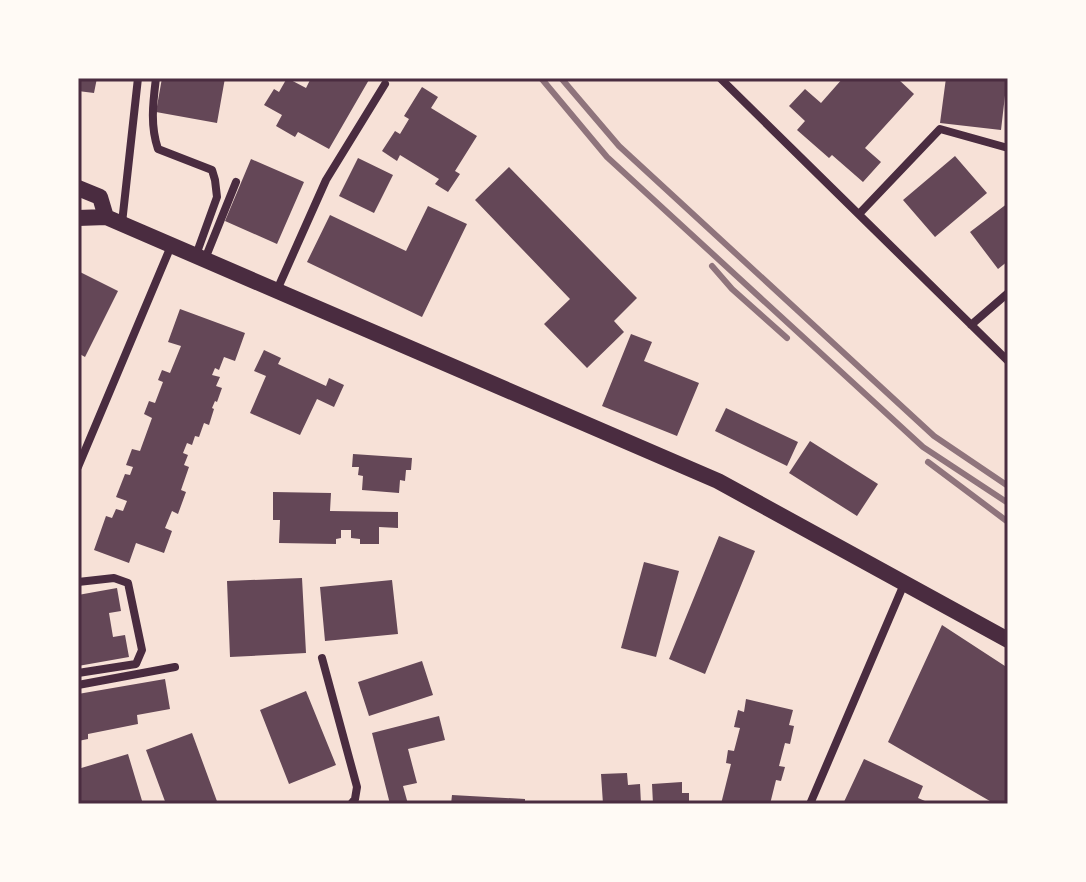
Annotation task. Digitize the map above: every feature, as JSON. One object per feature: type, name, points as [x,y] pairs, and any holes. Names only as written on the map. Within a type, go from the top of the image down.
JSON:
[{"type":"main road","points":[[78,188],[100,197],[114,221]]},
{"type":"main road","points":[[78,218],[114,221],[718,481],[1008,640]]},
{"type":"street","points":[[114,221],[138,78]]},
{"type":"street","points":[[156,78],[151,115],[158,149],[212,170],[215,180],[217,197],[200,258]]},
{"type":"street","points":[[720,78],[1008,361]]},
{"type":"street","points":[[277,291],[326,180],[385,84]]},
{"type":"street","points":[[859,214],[940,129],[1008,148]]},
{"type":"street","points":[[200,258],[236,182]]},
{"type":"street","points":[[78,467],[171,246]]},
{"type":"street","points":[[971,325],[1008,293]]},
{"type":"street","points":[[78,582],[114,578],[128,583],[142,650],[136,664],[78,673]]},
{"type":"street","points":[[810,804],[904,584]]},
{"type":"street","points":[[322,658],[357,787],[351,804]]},
{"type":"street","points":[[78,685],[175,667]]},
{"type":"building","points":[[78,78],[97,78],[94,93],[78,91]]},
{"type":"building","points":[[162,78],[225,78],[217,123],[156,112]]},
{"type":"building","points":[[287,78],[306,88],[311,78],[370,78],[329,149],[298,132],[295,137],[276,126],[282,115],[264,105],[274,89],[279,92]]},
{"type":"building","points":[[843,78],[897,78],[914,94],[865,148],[881,162],[863,182],[797,130],[805,121],[789,106],[805,89],[821,103]]},
{"type":"building","points":[[946,78],[1007,78],[1001,130],[940,123]]},
{"type":"building","points":[[422,87],[438,97],[431,108],[477,136],[455,171],[460,174],[448,192],[435,184],[439,179],[400,155],[397,161],[382,151],[395,131],[400,134],[409,119],[404,116]]},
{"type":"building","points":[[955,156],[987,193],[935,237],[903,200]]},
{"type":"building","points":[[358,158],[393,175],[374,213],[339,196]]},
{"type":"building","points":[[251,159],[304,182],[277,244],[225,221]]},
{"type":"building","points":[[509,167],[637,298],[614,321],[624,332],[587,368],[544,324],[570,299],[475,200]]},
{"type":"building","points":[[1008,203],[1008,261],[998,269],[970,232]]},
{"type":"building","points":[[428,206],[467,224],[422,317],[307,262],[330,215],[406,251]]},
{"type":"building","points":[[78,271],[118,291],[85,357],[78,353]]},
{"type":"building","points":[[180,309],[245,333],[235,361],[224,357],[219,370],[215,368],[212,375],[220,377],[216,386],[222,388],[212,408],[209,425],[204,423],[199,437],[195,436],[192,445],[187,443],[183,453],[188,455],[184,465],[189,467],[181,490],[186,492],[178,514],[172,511],[165,528],[172,531],[164,553],[136,543],[129,563],[94,550],[106,516],[112,518],[116,509],[123,511],[127,501],[116,497],[125,474],[130,475],[133,467],[126,465],[132,449],[140,451],[152,418],[144,414],[149,401],[155,403],[163,382],[158,380],[162,370],[170,373],[181,346],[168,342]]},
{"type":"building","points":[[631,334],[652,342],[644,361],[699,383],[677,436],[602,406]]},
{"type":"building","points":[[264,350],[281,358],[278,364],[326,386],[329,378],[344,385],[334,407],[317,399],[300,435],[250,413],[266,376],[254,371]]},
{"type":"building","points":[[726,408],[798,442],[787,466],[715,431]]},
{"type":"building","points":[[810,441],[878,484],[857,516],[789,473]]},
{"type":"building","points":[[353,454],[412,458],[411,470],[406,470],[405,481],[400,480],[399,493],[362,490],[363,476],[358,475],[359,467],[352,467]]},
{"type":"building","points":[[273,492],[331,493],[330,511],[398,512],[398,528],[379,527],[379,544],[360,544],[360,539],[351,538],[351,530],[341,530],[341,538],[336,539],[336,544],[279,543],[280,520],[273,520]]},
{"type":"building","points":[[719,536],[755,551],[705,674],[669,659]]},
{"type":"building","points":[[644,562],[679,571],[656,657],[621,648]]},
{"type":"building","points":[[302,578],[306,653],[230,657],[227,581]]},
{"type":"building","points":[[392,580],[398,634],[325,641],[320,587]]},
{"type":"building","points":[[117,588],[121,611],[109,613],[113,637],[125,635],[129,657],[78,666],[78,595]]},
{"type":"building","points":[[942,625],[1008,668],[1008,804],[995,804],[888,742]]},
{"type":"building","points":[[422,661],[433,695],[369,716],[358,682]]},
{"type":"building","points":[[165,679],[170,709],[137,715],[138,724],[88,734],[88,739],[78,741],[78,694]]},
{"type":"building","points":[[306,691],[336,765],[289,784],[260,710]]},
{"type":"building","points":[[746,699],[793,710],[789,725],[794,726],[790,744],[785,743],[779,766],[785,767],[781,781],[776,780],[770,804],[721,804],[731,764],[726,763],[728,750],[734,751],[740,728],[734,727],[738,710],[744,712]]},
{"type":"building","points":[[439,716],[445,740],[408,749],[417,783],[403,786],[408,804],[390,804],[372,733]]},
{"type":"building","points":[[192,733],[218,804],[166,804],[146,750]]},
{"type":"building","points":[[128,754],[143,804],[78,804],[78,769]]},
{"type":"building","points":[[864,759],[923,786],[918,798],[925,801],[924,804],[843,804]]},
{"type":"building","points":[[627,773],[628,785],[640,784],[641,804],[603,804],[601,774]]},
{"type":"building","points":[[682,782],[682,793],[689,793],[689,804],[653,804],[652,784]]},
{"type":"building","points":[[452,795],[525,799],[525,804],[451,804]]},
{"type":"railway","points":[[541,78],[607,157],[923,447],[1008,503]]},
{"type":"railway","points":[[561,78],[619,146],[934,436],[1008,486]]},
{"type":"railway","points":[[712,266],[732,289],[787,338]]},
{"type":"railway","points":[[928,462],[1008,522]]}]
